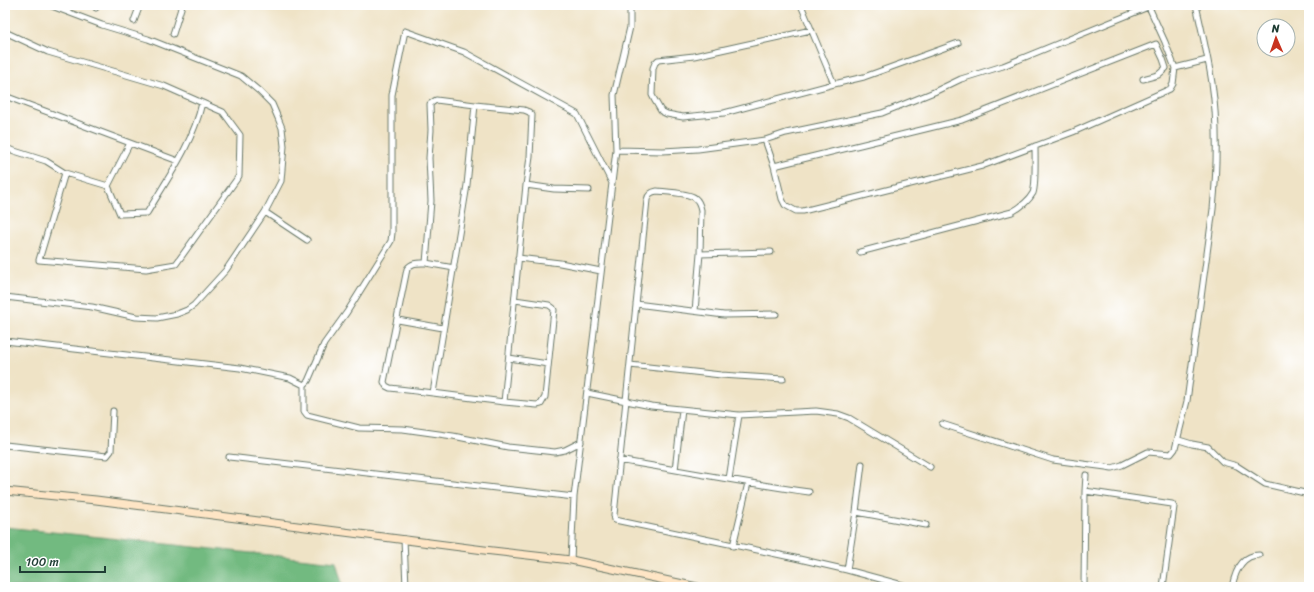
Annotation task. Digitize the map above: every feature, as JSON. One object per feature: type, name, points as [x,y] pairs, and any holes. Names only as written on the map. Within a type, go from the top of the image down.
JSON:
[{"type":"main road","points":[[5,491],[96,500],[571,560],[697,587]]},
{"type":"street","points":[[5,296],[92,308],[136,317],[156,318],[177,314],[187,310],[194,305],[226,270],[265,212],[281,181],[284,146],[282,128],[272,104],[241,76],[148,39],[102,25],[49,5]]},
{"type":"street","points":[[134,21],[140,5]]},
{"type":"street","points":[[173,34],[182,5]]},
{"type":"street","points":[[571,560],[574,497],[616,150],[614,95],[630,25],[630,5]]},
{"type":"street","points":[[801,5],[834,84]]},
{"type":"street","points":[[942,424],[1053,460],[1112,468],[1122,465],[1148,452],[1171,454],[1175,449],[1187,401],[1214,196],[1216,133],[1212,84],[1196,5]]},
{"type":"street","points":[[616,150],[663,151],[698,149],[765,140],[786,133],[882,113],[934,92],[961,79],[1008,65],[1151,6],[1175,68],[1173,84],[1170,89],[1036,146],[982,166],[803,211],[796,211],[785,205],[765,140]]},
{"type":"street","points":[[812,30],[694,56],[658,60],[653,68],[652,94],[654,99],[662,111],[667,114],[683,117],[724,113],[870,76],[958,43]]},
{"type":"street","points":[[581,442],[565,450],[555,452],[403,429],[354,426],[307,415],[304,411],[304,385],[308,381],[324,344],[347,312],[390,241],[392,233],[392,95],[405,31],[464,52],[577,114],[612,183]]},
{"type":"street","points":[[5,32],[48,52],[164,86],[223,112],[240,135],[239,176],[176,264],[146,269],[39,260],[65,173]]},
{"type":"street","points":[[774,166],[962,120],[1156,44],[1166,68],[1158,75],[1143,79]]},
{"type":"street","points":[[1175,68],[1207,60]]},
{"type":"street","points":[[5,96],[178,161]]},
{"type":"street","points":[[426,263],[431,201],[428,158],[431,130],[430,104],[436,100],[475,106],[524,110],[529,112],[532,115],[530,157],[518,258],[504,402]]},
{"type":"street","points":[[5,148],[46,161],[65,173],[108,186],[120,214],[147,213],[178,161],[198,118],[202,103]]},
{"type":"street","points":[[433,393],[467,185],[475,106]]},
{"type":"street","points":[[108,186],[130,143]]},
{"type":"street","points":[[860,252],[1012,212],[1020,208],[1034,191],[1036,146]]},
{"type":"street","points":[[526,185],[554,189],[589,190]]},
{"type":"street","points":[[695,310],[700,254],[701,210],[698,201],[691,196],[657,191],[652,192],[648,196],[647,200],[619,460],[614,515],[615,520],[847,570],[910,587]]},
{"type":"street","points":[[265,212],[307,240]]},
{"type":"street","points":[[700,254],[771,252]]},
{"type":"street","points":[[518,258],[560,263],[601,271]]},
{"type":"street","points":[[454,268],[426,263],[414,263],[407,269],[398,320],[384,382],[390,388],[504,402],[537,405],[541,404],[545,397],[554,314],[553,308],[548,305],[515,300]]},
{"type":"street","points":[[636,304],[732,315],[776,314]]},
{"type":"street","points":[[398,320],[443,328]]},
{"type":"street","points":[[5,340],[246,369],[290,378],[304,385]]},
{"type":"street","points":[[509,358],[548,364]]},
{"type":"street","points":[[630,365],[712,374],[783,379]]},
{"type":"street","points":[[587,393],[682,410],[739,415],[816,411],[838,414],[849,418],[930,467]]},
{"type":"street","points":[[675,470],[682,410]]},
{"type":"street","points":[[5,446],[107,456],[111,451],[114,411]]},
{"type":"street","points":[[729,479],[739,415]]},
{"type":"street","points":[[1178,440],[1208,446],[1223,462],[1237,466],[1265,484],[1309,494]]},
{"type":"street","points":[[229,457],[574,497]]},
{"type":"street","points":[[619,460],[748,483],[809,492]]},
{"type":"street","points":[[847,570],[862,464]]},
{"type":"street","points":[[1084,587],[1086,475]]},
{"type":"street","points":[[733,546],[748,483]]},
{"type":"street","points":[[1085,491],[1172,504],[1174,508],[1163,587]]},
{"type":"street","points":[[856,512],[926,525]]},
{"type":"street","points":[[404,539],[406,587]]},
{"type":"street","points":[[1232,587],[1234,576],[1241,564],[1249,557],[1260,555]]},
{"type":"green space","points":[[5,527],[336,562],[343,587],[5,587]]}]
